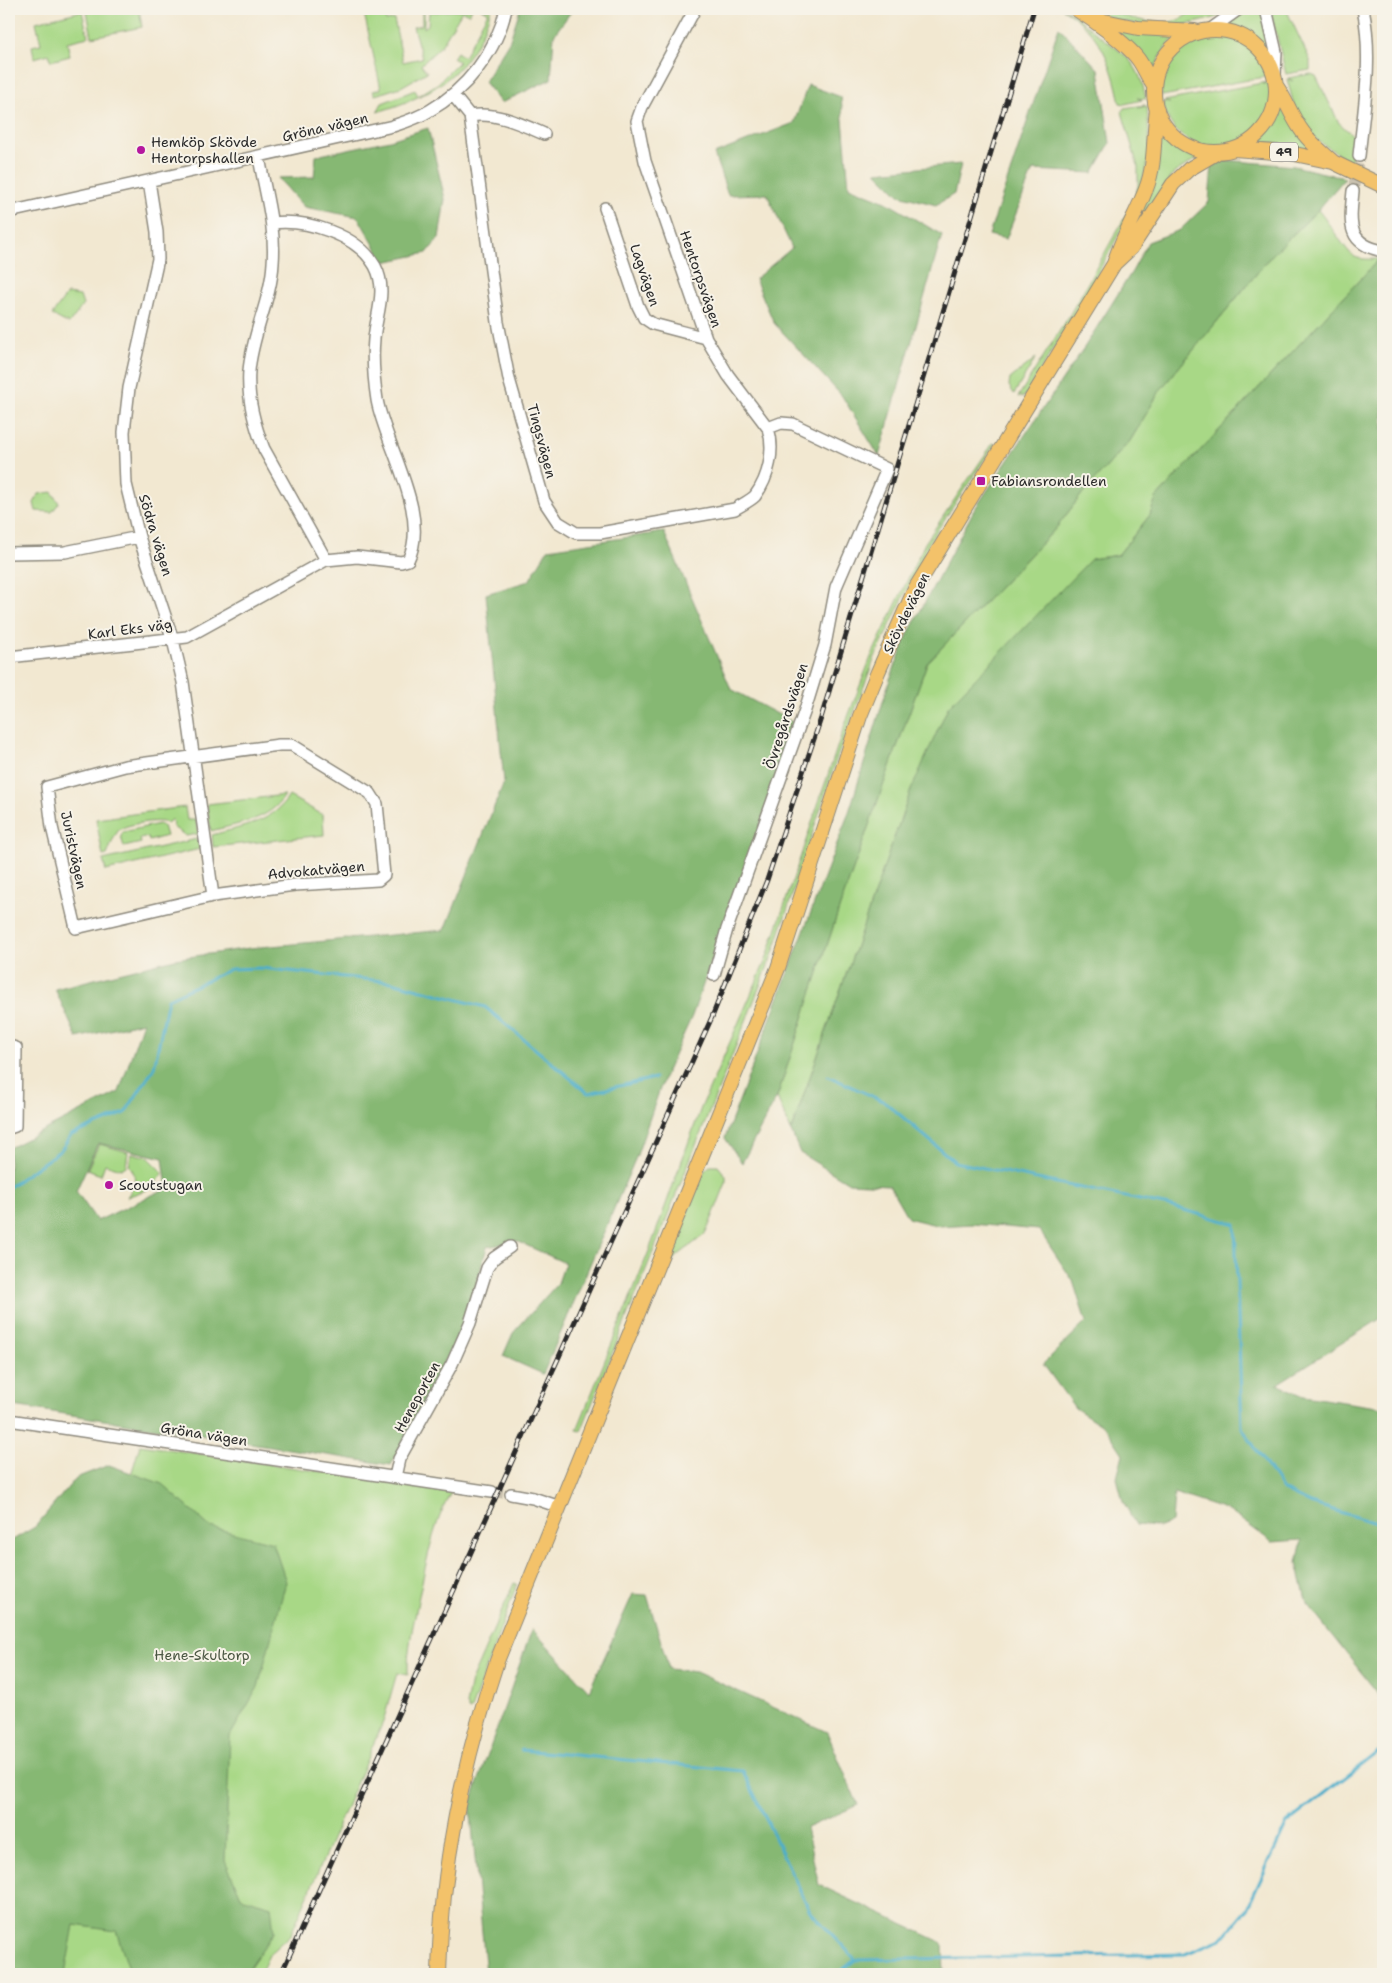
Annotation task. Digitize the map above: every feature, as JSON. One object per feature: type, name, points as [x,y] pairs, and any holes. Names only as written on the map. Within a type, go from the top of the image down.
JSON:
[{"type":"main road","name":"49","points":[[1076,9],[1092,18],[1139,59],[1154,86]]},
{"type":"main road","name":"49","points":[[1092,18],[1138,28],[1236,33],[1251,41],[1263,52],[1301,131],[1333,162]]},
{"type":"main road","name":"49","points":[[1204,30],[1181,40],[1167,52],[1158,68],[1154,86],[1157,109],[1164,125],[1184,143],[1200,150],[1218,152],[1233,149],[1253,139],[1268,122],[1274,109],[1276,81]]},
{"type":"main road","points":[[1114,264],[1121,242],[1146,188],[1153,158],[1157,109]]},
{"type":"main road","name":"49","points":[[1233,149],[1290,153],[1333,162],[1383,186]]},
{"type":"main road","points":[[1114,264],[1131,248],[1173,184],[1189,169],[1218,152]]},
{"type":"main road","name":"Skövdevägen","points":[[439,1974],[443,1889],[455,1810],[476,1726],[497,1661],[778,968],[860,716],[915,589],[1114,264]]},
{"type":"street","name":"Gröna vägen","points":[[9,212],[393,126],[428,112],[453,95],[472,75],[487,54],[502,26],[506,9]]},
{"type":"street","name":"Hentorpsvägen","points":[[695,9],[642,107],[637,121],[645,161],[706,338],[728,375],[768,428]]},
{"type":"street","points":[[1204,30],[1239,9]]},
{"type":"street","points":[[1266,9],[1276,52],[1276,81]]},
{"type":"street","points":[[1359,156],[1368,69],[1366,25],[1362,9]]},
{"type":"street","points":[[453,95],[470,116],[482,114],[517,123],[544,134]]},
{"type":"street","name":"Tingsvägen","points":[[470,116],[498,322],[509,379],[544,501],[558,522],[576,533],[600,533],[735,509],[754,497],[767,474],[771,453],[768,428]]},
{"type":"street","points":[[259,157],[272,224],[274,247],[271,282],[249,371],[252,412],[264,449],[326,560],[357,557],[401,562],[408,560],[412,552],[413,514],[378,403],[374,378],[374,338],[381,305],[381,283],[375,266],[364,250],[350,239],[326,231],[284,222],[272,224]]},
{"type":"street","name":"Södra vägen","points":[[149,181],[157,232],[158,259],[129,388],[124,432],[126,484],[139,538],[173,640],[184,682],[213,896]]},
{"type":"street","points":[[1353,191],[1351,212],[1353,230],[1358,241],[1368,248],[1383,251]]},
{"type":"street","name":"Lagvägen","points":[[606,208],[638,306],[644,318],[653,324],[706,338]]},
{"type":"street","name":"Övregårdsvägen","points":[[714,975],[727,929],[806,710],[825,645],[836,587],[887,469],[793,424],[781,423],[768,428]]},
{"type":"street","points":[[9,553],[65,552],[100,547],[139,538]]},
{"type":"street","name":"Karl Eks väg","points":[[9,657],[187,637],[326,560]]},
{"type":"street","name":"Advokatvägen","points":[[194,757],[279,745],[292,745],[370,793],[377,804],[385,869],[384,875],[378,880],[295,885],[213,896]]},
{"type":"street","name":"Juristvägen","points":[[194,757],[103,770],[48,787],[52,827],[76,928],[213,896]]},
{"type":"street","points":[[9,1046],[16,1048],[16,1111],[15,1126],[9,1128]]},
{"type":"street","name":"Heneporten","points":[[395,1477],[399,1459],[458,1351],[470,1323],[487,1268],[494,1258],[510,1247]]},
{"type":"street","name":"Gröna vägen","points":[[9,1420],[395,1477]]},
{"type":"street","points":[[395,1477],[492,1492]]},
{"type":"street","points":[[510,1494],[533,1498],[560,1507]]},
{"type":"green space","points":[[104,9],[139,9],[142,27],[92,37],[87,12]]},
{"type":"green space","points":[[355,9],[384,9],[386,21],[394,19],[403,62],[422,58],[413,27],[422,25],[422,12],[424,12],[424,28],[428,25],[429,11],[430,14],[433,10],[434,12],[472,9],[469,14],[462,11],[441,46],[421,65],[427,72],[401,87],[375,95],[373,91],[381,89],[364,13],[356,13]]},
{"type":"green space","points":[[481,9],[491,9],[474,48],[463,64],[434,88],[417,97],[398,105],[377,112],[382,103],[415,90],[418,96],[437,84],[459,62],[453,58],[457,52],[464,57],[488,12]]},
{"type":"green space","points":[[520,9],[573,9],[554,35],[551,79],[501,103],[484,82],[510,40]]},
{"type":"green space","points":[[1063,9],[1074,15],[1127,57],[1138,73],[1146,99],[1137,98],[1142,100],[1125,104],[1120,103],[1113,74],[1102,49],[1086,28]]},
{"type":"green space","points":[[1089,9],[1157,23],[1170,22],[1182,18],[1193,9],[1235,9],[1218,17],[1200,22],[1162,26],[1124,22]]},
{"type":"green space","points":[[1246,9],[1263,9],[1271,51],[1250,33],[1227,25]]},
{"type":"green space","points":[[1270,9],[1286,9],[1310,60],[1310,70],[1286,74]]},
{"type":"green space","points":[[82,11],[88,37],[67,42],[70,56],[51,61],[49,54],[34,58],[32,46],[41,44],[36,22]]},
{"type":"green space","points":[[1059,27],[1099,70],[1110,143],[1093,173],[1033,170],[1006,239],[989,235]]},
{"type":"green space","points":[[1112,27],[1178,35],[1166,47],[1152,72]]},
{"type":"green space","points":[[1208,33],[1229,35],[1248,43],[1263,56],[1270,76],[1162,96],[1162,73],[1171,54],[1186,41]]},
{"type":"green space","points":[[1311,74],[1316,76],[1339,123],[1356,138],[1351,162],[1318,141],[1297,117],[1287,79],[1293,81],[1288,78]]},
{"type":"green space","points":[[1268,82],[1263,84],[1272,83],[1271,106],[1262,125],[1246,138],[1227,145],[1206,146],[1187,139],[1172,125],[1163,102],[1170,103],[1164,101]]},
{"type":"green space","points":[[808,85],[841,97],[849,187],[886,202],[942,235],[879,456],[842,396],[774,323],[755,279],[792,248],[767,194],[728,195],[714,154],[794,123]]},
{"type":"green space","points":[[1280,104],[1315,152],[1251,146],[1267,130]]},
{"type":"green space","points":[[1145,105],[1138,108],[1147,106],[1150,153],[1137,201],[1088,291],[1024,397],[1018,397],[1069,316],[1134,201],[1138,185],[1138,167],[1122,112],[1124,108]]},
{"type":"green space","points":[[1160,126],[1184,147],[1204,154],[1174,173],[1129,243]]},
{"type":"green space","points":[[428,128],[445,199],[439,238],[427,253],[384,262],[358,217],[304,207],[278,178],[314,177],[316,156],[390,140]]},
{"type":"green space","points":[[1224,160],[1294,166],[1345,178],[1318,210],[1272,255],[1161,389],[1130,441],[1082,494],[1057,527],[927,663],[840,906],[777,1097],[742,1163],[725,1138],[849,812],[890,679],[908,634],[974,510],[1082,351],[1133,270],[1148,242],[1180,230],[1209,202],[1212,164]]},
{"type":"green space","points":[[961,164],[954,194],[936,205],[899,195],[876,172]]},
{"type":"green space","points":[[1318,210],[1351,254],[1360,259],[1379,259],[1156,498],[1150,515],[1118,555],[1091,559],[911,790],[791,1131],[777,1097],[840,906],[927,663],[1057,527],[1082,494],[1130,441],[1161,389],[1272,255]]},
{"type":"green space","points":[[1379,259],[1383,260],[1383,1317],[1277,1384],[1304,1396],[1383,1408],[1383,1700],[1307,1604],[1297,1563],[1302,1540],[1272,1542],[1229,1511],[1174,1493],[1172,1522],[1160,1527],[1136,1525],[1123,1501],[1117,1478],[1123,1454],[1106,1428],[1075,1408],[1043,1364],[1086,1322],[1073,1281],[1039,1230],[972,1224],[940,1226],[908,1218],[889,1185],[849,1183],[800,1153],[791,1131],[911,790],[948,707],[1091,559],[1118,555],[1150,515],[1156,498]]},
{"type":"green space","points":[[67,294],[80,296],[83,305],[69,324],[52,315]]},
{"type":"green space","points":[[1036,358],[1014,394],[1009,386],[1010,379]]},
{"type":"green space","points":[[993,443],[995,444],[930,541],[875,657],[838,755],[772,956],[581,1431],[577,1430],[649,1251],[701,1108],[766,960],[843,730],[871,657],[925,543]]},
{"type":"green space","points":[[52,492],[59,503],[52,512],[36,511],[34,503],[39,494]]},
{"type":"green space","points":[[664,532],[731,689],[796,724],[692,1016],[663,1080],[637,1155],[543,1374],[503,1356],[513,1333],[558,1283],[565,1263],[517,1241],[487,1247],[466,1321],[391,1465],[14,1406],[9,1400],[9,1148],[119,1092],[143,1022],[77,1038],[55,989],[175,959],[250,948],[445,930],[504,782],[486,594],[529,581],[548,549]],"holes":[[[98,1143],[163,1158],[167,1188],[97,1221],[76,1191]]]},
{"type":"green space","points":[[285,795],[279,803],[262,816],[211,831],[207,804]]},
{"type":"green space","points":[[289,796],[323,815],[324,835],[213,847],[212,835],[255,823],[265,818],[282,805]]},
{"type":"green space","points":[[185,807],[187,820],[196,820],[198,834],[186,836],[173,827],[172,819],[167,823],[150,822],[135,824],[119,830],[107,855],[103,856],[96,819]]},
{"type":"green space","points":[[159,824],[163,826],[166,836],[149,841],[148,837],[140,839],[141,843],[124,847],[121,836],[123,832]]},
{"type":"green space","points":[[197,839],[200,849],[106,871],[103,860]]},
{"type":"green space","points":[[99,1144],[128,1152],[126,1166],[121,1169],[105,1164],[101,1175],[87,1170]]},
{"type":"green space","points":[[132,1153],[147,1157],[163,1173],[151,1188],[127,1197],[134,1181],[134,1173],[129,1165]]},
{"type":"green space","points":[[710,1166],[718,1166],[726,1176],[726,1183],[708,1228],[704,1235],[671,1261],[668,1259],[705,1170]]},
{"type":"green space","name":"Hene-Skultorp","points":[[140,1445],[452,1491],[435,1529],[428,1556],[411,1636],[408,1675],[397,1673],[383,1722],[291,1934],[270,1953],[260,1974],[9,1974],[131,1475]]},
{"type":"green space","name":"Hene-Skultorp","points":[[109,1465],[162,1484],[210,1527],[273,1543],[286,1582],[258,1687],[230,1736],[225,1860],[241,1897],[271,1906],[274,1932],[245,1974],[133,1974],[130,1971],[116,1931],[74,1925],[65,1974],[9,1974],[9,1542],[35,1527],[76,1478]]},
{"type":"green space","points":[[514,1583],[517,1584],[471,1710],[469,1711],[466,1705],[471,1681]]},
{"type":"green space","points":[[633,1594],[647,1595],[669,1669],[696,1672],[827,1732],[858,1805],[806,1828],[819,1885],[943,1943],[944,1974],[486,1974],[470,1805],[532,1629],[589,1691]]},
{"type":"waterway","points":[[9,1187],[61,1150],[71,1135],[125,1113],[154,1068],[168,999],[231,969],[260,968],[392,982],[485,1007],[588,1093],[655,1078]]},
{"type":"waterway","points":[[828,1076],[885,1102],[955,1162],[1169,1206],[1235,1224],[1242,1428],[1283,1490],[1310,1503],[1383,1525]]},
{"type":"waterway","points":[[837,1974],[855,1960],[1185,1954],[1222,1939],[1247,1909],[1287,1823],[1383,1748]]},
{"type":"waterway","points":[[521,1750],[743,1771],[810,1911],[855,1959]]},
{"type":"tunnel","points":[[1353,191],[1359,156]]},
{"type":"tunnel","points":[[492,1492],[511,1494]]},
{"type":"railway","points":[[281,1974],[712,1017],[767,880],[821,718],[1034,9]]},
{"type":"place","name":"Hemköp Skövde Hentorpshallen","points":[[141,150]]},
{"type":"place","name":"Fabiansrondellen","points":[[981,481]]},
{"type":"place","name":"Scoutstugan","points":[[109,1185]]}]
